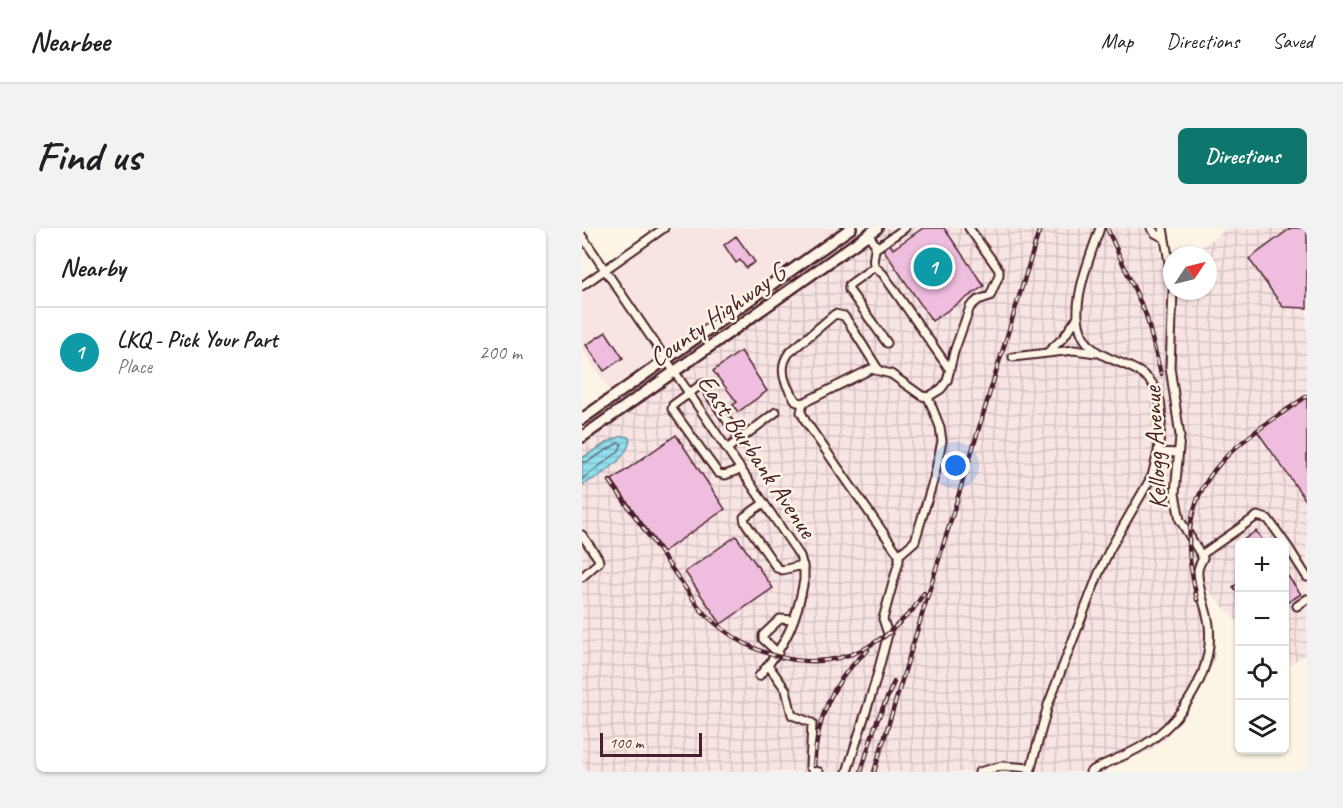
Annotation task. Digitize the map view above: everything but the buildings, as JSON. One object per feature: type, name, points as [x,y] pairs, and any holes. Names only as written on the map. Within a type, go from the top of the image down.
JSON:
[{"type":"main road","name":"County Highway G","points":[[582,419],[851,228]]},
{"type":"main road","name":"County Highway G","points":[[582,437],[865,231],[877,228]]},
{"type":"street","points":[[582,286],[664,228]]},
{"type":"street","points":[[875,249],[905,228]]},
{"type":"street","points":[[878,369],[844,316],[835,314],[789,353],[785,358],[783,377],[790,394],[797,402],[803,403],[871,369],[891,374],[922,396],[928,397],[941,389],[947,381],[954,352],[970,307],[978,300],[990,296],[999,275],[998,267],[969,228]]},
{"type":"street","points":[[979,772],[1002,766],[1030,770],[1048,705],[1094,584],[1110,549],[1152,476],[1158,452],[1161,409],[1154,386],[1142,373],[1099,354],[1090,347],[1084,338],[1078,316],[1079,297],[1100,228]]},
{"type":"street","points":[[1151,228],[1164,238]]},
{"type":"street","points":[[1162,228],[1166,246]]},
{"type":"street","points":[[865,231],[875,244],[874,267],[883,274],[950,370]]},
{"type":"street","name":"East Burbank Avenue","points":[[582,236],[796,549],[803,565],[802,588],[788,637],[759,676]]},
{"type":"street","points":[[874,267],[849,285],[849,290],[887,343]]},
{"type":"street","name":"Kellogg Avenue","points":[[1173,300],[1170,355],[1180,436],[1175,484],[1177,512],[1201,555]]},
{"type":"street","points":[[1048,352],[1063,338],[1078,316]]},
{"type":"street","points":[[1012,357],[1074,350],[1099,354]]},
{"type":"street","points":[[740,439],[702,384],[674,403],[672,409],[721,474],[741,469]]},
{"type":"street","points":[[899,555],[915,541],[934,478],[942,441],[940,427],[928,397]]},
{"type":"street","points":[[803,403],[801,412],[806,422],[899,555],[883,619],[888,634],[847,772]]},
{"type":"street","points":[[727,449],[777,412]]},
{"type":"street","points":[[1158,452],[1178,453]]},
{"type":"street","points":[[764,503],[744,517],[745,522],[777,568],[782,570],[803,565]]},
{"type":"street","points":[[1090,772],[1100,765],[1143,746],[1155,737],[1176,717],[1193,692],[1205,665],[1209,648],[1209,626],[1198,570],[1203,558],[1201,555],[1257,516],[1268,519],[1307,577]]},
{"type":"street","points":[[582,535],[599,562],[582,577]]},
{"type":"street","points":[[1297,606],[1307,599]]},
{"type":"street","points":[[778,652],[763,639],[763,635],[780,619],[793,620]]},
{"type":"street","points":[[768,665],[786,690],[792,715],[812,723],[810,767],[813,771],[819,772]]},
{"type":"shaded area","points":[[673,228],[844,228],[612,393],[582,350],[582,293]]},
{"type":"shaded area","points":[[885,228],[1155,228],[1160,255],[1163,257],[1163,300],[1217,300],[1217,246],[1203,246],[1228,228],[1307,228],[1307,653],[1289,665],[1289,538],[1235,538],[1235,619],[1206,588],[1215,633],[1215,660],[1186,715],[1165,739],[1151,750],[1104,772],[582,772],[582,443]]},
{"type":"water","points":[[622,436],[630,440],[624,454],[604,473],[582,485],[582,458]]},
{"type":"railway","points":[[874,772],[1040,228]]},
{"type":"railway","points":[[1107,228],[1146,315],[1161,374]]},
{"type":"railway","points":[[1197,600],[1189,545],[1192,518],[1200,494],[1212,474],[1227,456],[1245,440],[1307,396]]},
{"type":"railway","points":[[610,481],[701,610],[736,638],[756,649],[776,656],[820,661],[842,657],[864,649],[891,632]]},
{"type":"railway","points":[[884,637],[912,611],[924,593]]},
{"type":"railway","points":[[814,766],[818,732],[828,702],[844,675],[868,650]]},
{"type":"railway","points":[[861,772],[875,726],[894,682]]},
{"type":"place","name":"LKQ - Pick Your Part","points":[[933,267]]}]
